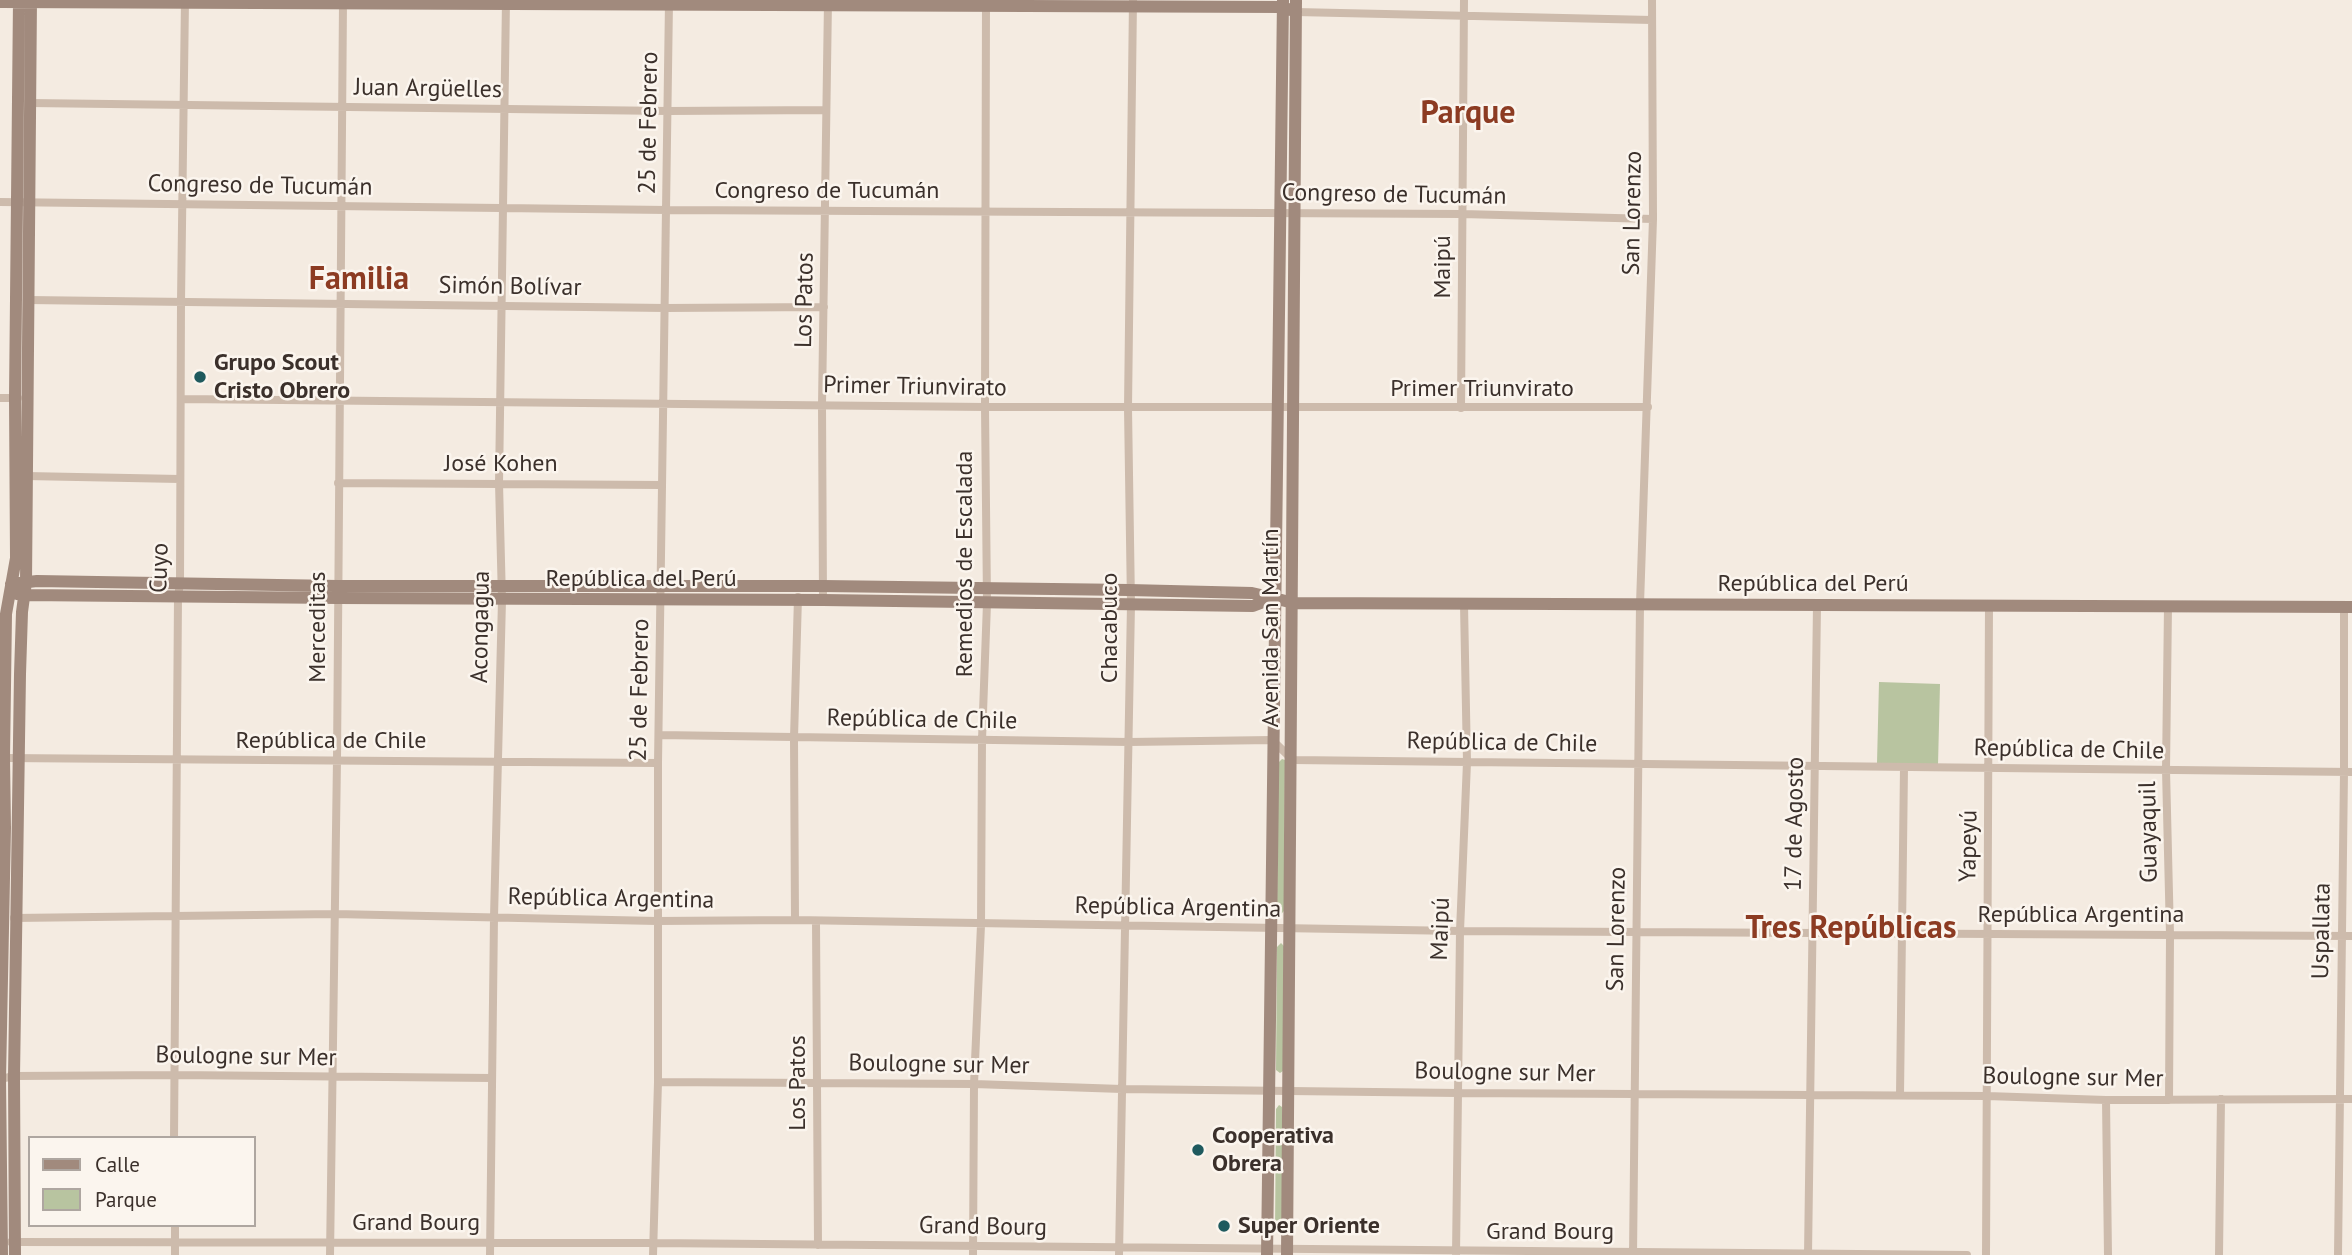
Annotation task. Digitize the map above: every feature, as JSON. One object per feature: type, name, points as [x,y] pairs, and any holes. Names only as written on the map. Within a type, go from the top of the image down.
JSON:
[{"type":"main road","points":[[1,1248],[0,1079],[6,948],[17,917],[20,674],[22,612],[26,588],[26,476],[21,398],[28,300],[23,202],[30,103],[25,1]]},
{"type":"main road","points":[[15,1255],[13,1076],[4,920],[3,675],[6,583],[16,558],[21,398],[25,1]]},
{"type":"main road","points":[[0,2],[1283,3],[1296,6]]},
{"type":"main road","name":"Avenida San Martín","points":[[1267,1252],[1283,3]]},
{"type":"main road","name":"Avenida San Martín","points":[[1287,1252],[1293,760],[1291,579],[1296,6]]},
{"type":"main road","name":"República del Perú","points":[[6,583],[26,588],[178,597],[502,586],[662,594]]},
{"type":"main road","name":"República del Perú","points":[[26,588],[180,583],[502,600],[662,594],[797,594],[823,600],[1252,593],[1293,603],[2348,607]]},
{"type":"main road","name":"República del Perú","points":[[797,594],[823,586],[987,596]]},
{"type":"street","name":"Maipú","points":[[1461,408],[1464,0]]},
{"type":"street","name":"San Lorenzo","points":[[1633,1254],[1640,604],[1653,219],[1652,0]]},
{"type":"street","name":"Cuyo","points":[[174,1136],[185,1]]},
{"type":"street","name":"Merceditas","points":[[330,1255],[341,401],[343,2]]},
{"type":"street","name":"Acongagua","points":[[490,1255],[494,917],[502,600],[499,483],[506,2]]},
{"type":"street","name":"25 de Febrero","points":[[653,1255],[659,1082],[658,763],[669,2]]},
{"type":"street","name":"Los Patos","points":[[823,600],[822,405],[828,3]]},
{"type":"street","name":"Remedios de Escalada","points":[[973,1251],[974,1084],[981,925],[982,740],[987,596],[986,3]]},
{"type":"street","name":"Chacabuco","points":[[1119,1251],[1129,742],[1128,408],[1133,4]]},
{"type":"street","points":[[1296,6],[1464,15],[1652,19]]},
{"type":"street","name":"Juan Argüelles","points":[[30,103],[668,111],[826,110]]},
{"type":"street","name":"Congreso de Tucumán","points":[[0,202],[667,210],[1462,214],[1653,219]]},
{"type":"street","name":"Simón Bolívar","points":[[28,300],[665,308],[824,307]]},
{"type":"street","points":[[0,398],[21,398]]},
{"type":"street","name":"Primer Triunvirato","points":[[181,399],[1128,408],[1648,407]]},
{"type":"street","points":[[26,476],[180,479]]},
{"type":"street","name":"José Kohen","points":[[338,483],[663,485]]},
{"type":"street","points":[[794,920],[797,594]]},
{"type":"street","name":"Maipú","points":[[1457,1253],[1460,931],[1467,762],[1464,604]]},
{"type":"street","name":"17 de Agosto","points":[[1808,1254],[1817,604]]},
{"type":"street","name":"Yapeyú","points":[[1986,1255],[1989,605]]},
{"type":"street","name":"Guayaquil","points":[[2168,606],[2166,770],[2170,935],[2169,1100]]},
{"type":"street","name":"Uspallata","points":[[2337,1255],[2341,936],[2348,772],[2348,607]]},
{"type":"street","points":[[3,675],[20,674]]},
{"type":"street","name":"República de Chile","points":[[659,735],[1129,742],[1272,740]]},
{"type":"street","points":[[1272,740],[1293,760]]},
{"type":"street","name":"República de Chile","points":[[4,758],[658,763]]},
{"type":"street","name":"República de Chile","points":[[1293,760],[2348,772]]},
{"type":"street","points":[[1900,1095],[1904,767]]},
{"type":"street","points":[[3,828],[19,830]]},
{"type":"street","name":"República Argentina","points":[[4,920],[17,917],[335,914],[657,921],[794,920],[1460,931],[2352,936]]},
{"type":"street","name":"Los Patos","points":[[816,921],[818,1245]]},
{"type":"street","name":"Boulogne sur Mer","points":[[0,1079],[13,1076],[174,1075],[492,1078]]},
{"type":"street","name":"Boulogne sur Mer","points":[[659,1082],[974,1084],[1122,1089],[1458,1093],[1987,1096],[2106,1100],[2352,1098]]},
{"type":"street","points":[[2219,1255],[2221,1099]]},
{"type":"street","points":[[2106,1100],[2108,1255]]},
{"type":"street","points":[[175,1227],[175,1255]]},
{"type":"street","name":"Grand Bourg","points":[[1,1248],[15,1241],[653,1243],[834,1245],[973,1251],[1967,1255]]},
{"type":"street","points":[[834,1245],[834,1255]]},
{"type":"green space","points":[[1879,682],[1940,684],[1938,765],[1877,763]]},
{"type":"green space","points":[[1282,759],[1285,760],[1284,911],[1281,914],[1277,911],[1278,763]]},
{"type":"green space","points":[[1281,943],[1284,946],[1283,1071],[1280,1073],[1276,1070],[1277,947]]},
{"type":"green space","points":[[1279,1105],[1282,1107],[1282,1232],[1279,1234],[1275,1232],[1276,1109]]},
{"type":"place","name":"Grupo Scout Cristo Obrero","points":[[200,377]]},
{"type":"place","name":"Cooperativa Obrera","points":[[1198,1150]]},
{"type":"place","name":"Super Oriente","points":[[1224,1226]]},
{"type":"district","name":"Parque","points":[[1468,114]]},
{"type":"district","name":"Familia","points":[[359,280]]},
{"type":"district","name":"Tres Repúblicas","points":[[1851,929]]}]
